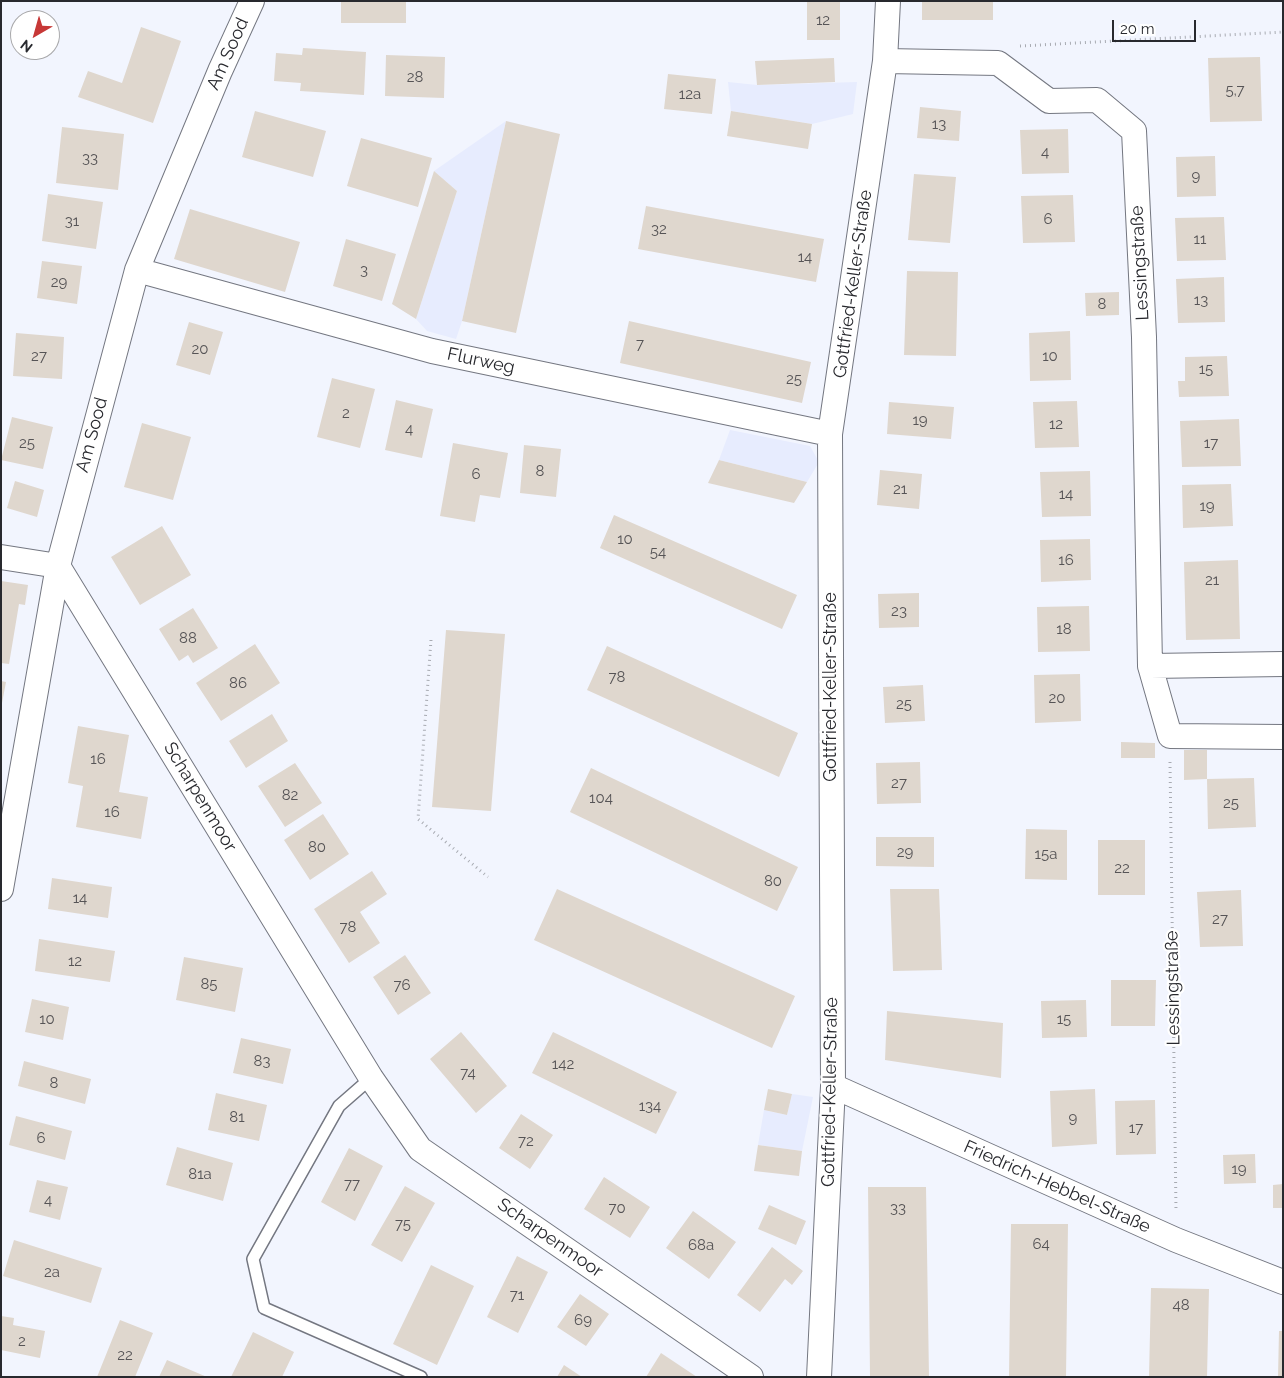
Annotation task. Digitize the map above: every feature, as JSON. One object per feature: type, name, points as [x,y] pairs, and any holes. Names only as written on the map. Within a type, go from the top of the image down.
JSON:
[{"type":"street","name":"Am Sood","points":[[1,889],[58,566],[137,270],[252,1]]},
{"type":"street","name":"Gottfried-Keller-Straße","points":[[819,1377],[834,1086],[830,434],[885,61],[888,1]]},
{"type":"street","name":"Lessingstraße","points":[[885,61],[998,63],[1049,101],[1097,100],[1134,131],[1144,337],[1150,666],[1170,736]]},
{"type":"street","name":"Flurweg","points":[[137,270],[432,351],[830,434]]},
{"type":"street","points":[[1,557],[58,566]]},
{"type":"street","name":"Scharpenmoor","points":[[58,566],[371,1078],[420,1149],[751,1377]]},
{"type":"street","points":[[1150,666],[1283,664]]},
{"type":"street","points":[[1170,736],[1283,737]]},
{"type":"street","name":"Friedrich-Hebbel-Straße","points":[[834,1086],[1176,1240],[1283,1282]]},
{"type":"lane","points":[[371,1078],[339,1106],[253,1259],[264,1308],[421,1377]]},
{"type":"path","points":[[1014,46],[1283,32]]},
{"type":"path","points":[[431,640],[418,819],[488,877]]},
{"type":"path","name":"Lessingstraße","points":[[1170,736],[1176,1240]]},
{"type":"shaded area","points":[[728,82],[757,85],[857,82],[853,114],[812,124],[731,111]]},
{"type":"shaded area","points":[[506,121],[462,321],[456,339],[427,331],[416,319],[457,191],[434,171]]},
{"type":"shaded area","points":[[730,430],[810,446],[819,462],[807,482],[719,460]]},
{"type":"shaded area","points":[[792,1094],[813,1097],[802,1151],[758,1145],[764,1110],[787,1115]]},
{"type":"building","points":[[341,1],[406,1],[406,23],[341,23]]},
{"type":"building","points":[[807,1],[840,1],[840,40],[807,40]]},
{"type":"building","points":[[922,1],[993,1],[993,20],[922,20]]},
{"type":"building","points":[[141,27],[181,41],[153,123],[78,97],[88,71],[122,83]]},
{"type":"building","points":[[303,48],[366,52],[364,95],[300,91],[301,83],[274,81],[276,53],[302,55]]},
{"type":"building","points":[[386,55],[445,57],[444,98],[385,96]]},
{"type":"building","points":[[1260,57],[1262,121],[1210,122],[1208,58]]},
{"type":"building","points":[[834,58],[835,82],[757,85],[755,61]]},
{"type":"building","points":[[668,74],[716,79],[712,114],[664,109]]},
{"type":"building","points":[[920,107],[961,111],[959,141],[917,138]]},
{"type":"building","points":[[255,111],[326,131],[313,177],[242,157]]},
{"type":"building","points":[[731,111],[812,124],[808,149],[727,136]]},
{"type":"building","points":[[506,121],[560,134],[516,333],[462,321]]},
{"type":"building","points":[[62,127],[124,134],[118,190],[56,183]]},
{"type":"building","points":[[1068,129],[1069,173],[1022,174],[1020,130]]},
{"type":"building","points":[[361,138],[432,158],[418,207],[347,186]]},
{"type":"building","points":[[1215,156],[1216,196],[1177,197],[1176,157]]},
{"type":"building","points":[[434,171],[457,191],[416,319],[392,304]]},
{"type":"building","points":[[914,174],[956,177],[950,243],[908,240]]},
{"type":"building","points":[[48,194],[103,202],[96,249],[42,241]]},
{"type":"building","points":[[1073,195],[1075,242],[1023,243],[1021,196]]},
{"type":"building","points":[[646,206],[824,239],[816,282],[638,249]]},
{"type":"building","points":[[190,209],[300,242],[285,292],[174,259]]},
{"type":"building","points":[[1224,217],[1226,260],[1177,261],[1175,218]]},
{"type":"building","points":[[346,239],[396,254],[382,301],[333,286]]},
{"type":"building","points":[[42,261],[82,266],[77,304],[37,298]]},
{"type":"building","points":[[907,271],[958,272],[956,356],[904,355]]},
{"type":"building","points":[[1224,277],[1225,322],[1178,323],[1176,279]]},
{"type":"building","points":[[1119,292],[1119,315],[1086,316],[1085,293]]},
{"type":"building","points":[[629,321],[811,362],[802,403],[620,363]]},
{"type":"building","points":[[189,322],[223,332],[210,375],[176,365]]},
{"type":"building","points":[[1070,331],[1071,380],[1030,381],[1029,333]]},
{"type":"building","points":[[16,333],[64,337],[62,379],[13,376]]},
{"type":"building","points":[[1227,356],[1229,396],[1179,397],[1178,381],[1185,381],[1185,357]]},
{"type":"building","points":[[332,378],[375,389],[360,448],[317,437]]},
{"type":"building","points":[[396,400],[433,409],[422,458],[385,450]]},
{"type":"building","points":[[1077,401],[1079,447],[1035,448],[1033,402]]},
{"type":"building","points":[[889,402],[954,407],[951,439],[887,434]]},
{"type":"building","points":[[12,417],[53,427],[43,469],[1,460]]},
{"type":"building","points":[[1239,419],[1241,466],[1182,467],[1180,421]]},
{"type":"building","points":[[142,423],[191,437],[173,500],[124,487]]},
{"type":"building","points":[[453,443],[508,453],[500,498],[480,495],[475,522],[440,516]]},
{"type":"building","points":[[524,445],[561,449],[556,497],[520,493]]},
{"type":"building","points":[[719,460],[807,482],[794,503],[708,483]]},
{"type":"building","points":[[880,470],[922,474],[919,509],[877,505]]},
{"type":"building","points":[[1090,471],[1091,516],[1042,517],[1040,472]]},
{"type":"building","points":[[15,481],[44,490],[37,517],[7,508]]},
{"type":"building","points":[[1231,484],[1233,526],[1183,528],[1182,485]]},
{"type":"building","points":[[614,515],[797,595],[782,629],[600,548]]},
{"type":"building","points":[[162,526],[191,575],[140,605],[111,557]]},
{"type":"building","points":[[1090,539],[1091,580],[1041,582],[1040,540]]},
{"type":"building","points":[[1238,560],[1240,639],[1186,640],[1184,562]]},
{"type":"building","points":[[1,581],[28,585],[25,605],[19,604],[9,664],[1,663]]},
{"type":"building","points":[[919,593],[919,627],[879,628],[878,594]]},
{"type":"building","points":[[1089,606],[1090,651],[1038,652],[1037,607]]},
{"type":"building","points":[[193,608],[218,648],[193,663],[188,655],[179,661],[159,629]]},
{"type":"building","points":[[446,630],[505,634],[491,811],[432,807]]},
{"type":"building","points":[[255,644],[280,683],[221,721],[196,683]]},
{"type":"building","points":[[607,646],[798,733],[779,777],[587,690]]},
{"type":"building","points":[[1080,674],[1081,721],[1035,723],[1034,675]]},
{"type":"building","points":[[1,681],[6,682],[2,703],[1,702]]},
{"type":"building","points":[[923,685],[925,721],[885,723],[883,687]]},
{"type":"building","points":[[272,714],[288,741],[246,768],[229,741]]},
{"type":"building","points":[[78,726],[129,735],[119,792],[148,797],[141,839],[76,827],[83,786],[68,783]]},
{"type":"building","points":[[1121,742],[1155,743],[1155,758],[1121,758]]},
{"type":"building","points":[[1184,750],[1207,750],[1207,779],[1184,780]]},
{"type":"building","points":[[920,762],[921,803],[877,804],[876,763]]},
{"type":"building","points":[[295,763],[322,803],[285,827],[258,786]]},
{"type":"building","points":[[591,768],[798,867],[777,911],[570,812]]},
{"type":"building","points":[[1254,778],[1256,827],[1208,829],[1207,779]]},
{"type":"building","points":[[323,814],[349,854],[310,880],[284,840]]},
{"type":"building","points":[[1026,829],[1067,830],[1067,880],[1025,879]]},
{"type":"building","points":[[876,837],[934,837],[934,867],[876,866]]},
{"type":"building","points":[[1098,840],[1145,840],[1145,895],[1098,895]]},
{"type":"building","points":[[372,871],[387,894],[360,912],[380,943],[349,963],[314,909]]},
{"type":"building","points":[[52,878],[112,887],[108,918],[48,909]]},
{"type":"building","points":[[557,889],[795,996],[772,1048],[534,940]]},
{"type":"building","points":[[890,889],[939,889],[942,970],[893,971]]},
{"type":"building","points":[[1241,890],[1243,946],[1200,947],[1197,892]]},
{"type":"building","points":[[39,939],[115,951],[110,982],[35,971]]},
{"type":"building","points":[[405,955],[431,993],[398,1015],[373,977]]},
{"type":"building","points":[[184,957],[243,968],[235,1012],[176,1000]]},
{"type":"building","points":[[1111,980],[1156,980],[1155,1026],[1111,1026]]},
{"type":"building","points":[[32,999],[69,1007],[63,1040],[25,1032]]},
{"type":"building","points":[[1086,1000],[1087,1037],[1042,1038],[1041,1001]]},
{"type":"building","points":[[887,1011],[1003,1023],[1001,1078],[885,1060]]},
{"type":"building","points":[[461,1032],[507,1086],[476,1113],[430,1059]]},
{"type":"building","points":[[553,1032],[677,1092],[656,1134],[532,1073]]},
{"type":"building","points":[[241,1038],[291,1049],[283,1084],[233,1073]]},
{"type":"building","points":[[24,1061],[91,1079],[85,1104],[18,1086]]},
{"type":"building","points":[[768,1089],[792,1094],[787,1115],[764,1110]]},
{"type":"building","points":[[1095,1089],[1097,1144],[1052,1147],[1050,1091]]},
{"type":"building","points":[[216,1093],[267,1105],[259,1141],[208,1130]]},
{"type":"building","points":[[1155,1100],[1156,1154],[1116,1155],[1115,1101]]},
{"type":"building","points":[[521,1114],[553,1135],[530,1169],[499,1148]]},
{"type":"building","points":[[16,1116],[72,1131],[65,1160],[9,1145]]},
{"type":"building","points":[[758,1145],[802,1151],[799,1176],[754,1171]]},
{"type":"building","points":[[177,1147],[233,1163],[223,1201],[166,1185]]},
{"type":"building","points":[[349,1148],[383,1166],[355,1221],[321,1202]]},
{"type":"building","points":[[1255,1154],[1256,1183],[1224,1184],[1223,1155]]},
{"type":"building","points":[[604,1177],[650,1207],[630,1238],[584,1209]]},
{"type":"building","points":[[37,1180],[68,1187],[60,1220],[29,1212]]},
{"type":"building","points":[[1283,1184],[1283,1208],[1273,1208],[1273,1185]]},
{"type":"building","points":[[405,1186],[435,1203],[402,1262],[371,1245]]},
{"type":"building","points":[[868,1187],[926,1187],[929,1377],[870,1377]]},
{"type":"building","points":[[769,1205],[806,1221],[796,1245],[758,1229]]},
{"type":"building","points":[[693,1211],[736,1242],[709,1279],[666,1248]]},
{"type":"building","points":[[1011,1224],[1068,1224],[1066,1377],[1009,1377]]},
{"type":"building","points":[[14,1240],[102,1268],[91,1303],[3,1276]]},
{"type":"building","points":[[772,1247],[803,1271],[792,1285],[785,1279],[760,1312],[737,1295]]},
{"type":"building","points":[[517,1256],[548,1272],[518,1333],[487,1317]]},
{"type":"building","points":[[431,1265],[474,1286],[437,1365],[393,1344]]},
{"type":"building","points":[[1151,1288],[1209,1289],[1207,1377],[1149,1377]]},
{"type":"building","points":[[580,1294],[609,1314],[586,1346],[557,1327]]},
{"type":"building","points":[[1,1316],[14,1318],[13,1325],[45,1331],[40,1358],[1,1350]]},
{"type":"building","points":[[120,1320],[153,1333],[135,1377],[97,1377]]},
{"type":"building","points":[[1279,1331],[1283,1331],[1283,1377],[1278,1377]]},
{"type":"building","points":[[253,1332],[294,1352],[282,1377],[231,1377]]},
{"type":"building","points":[[661,1353],[697,1377],[646,1377]]},
{"type":"building","points":[[167,1360],[207,1377],[159,1377]]},
{"type":"building","points":[[564,1365],[582,1377],[557,1377]]}]
